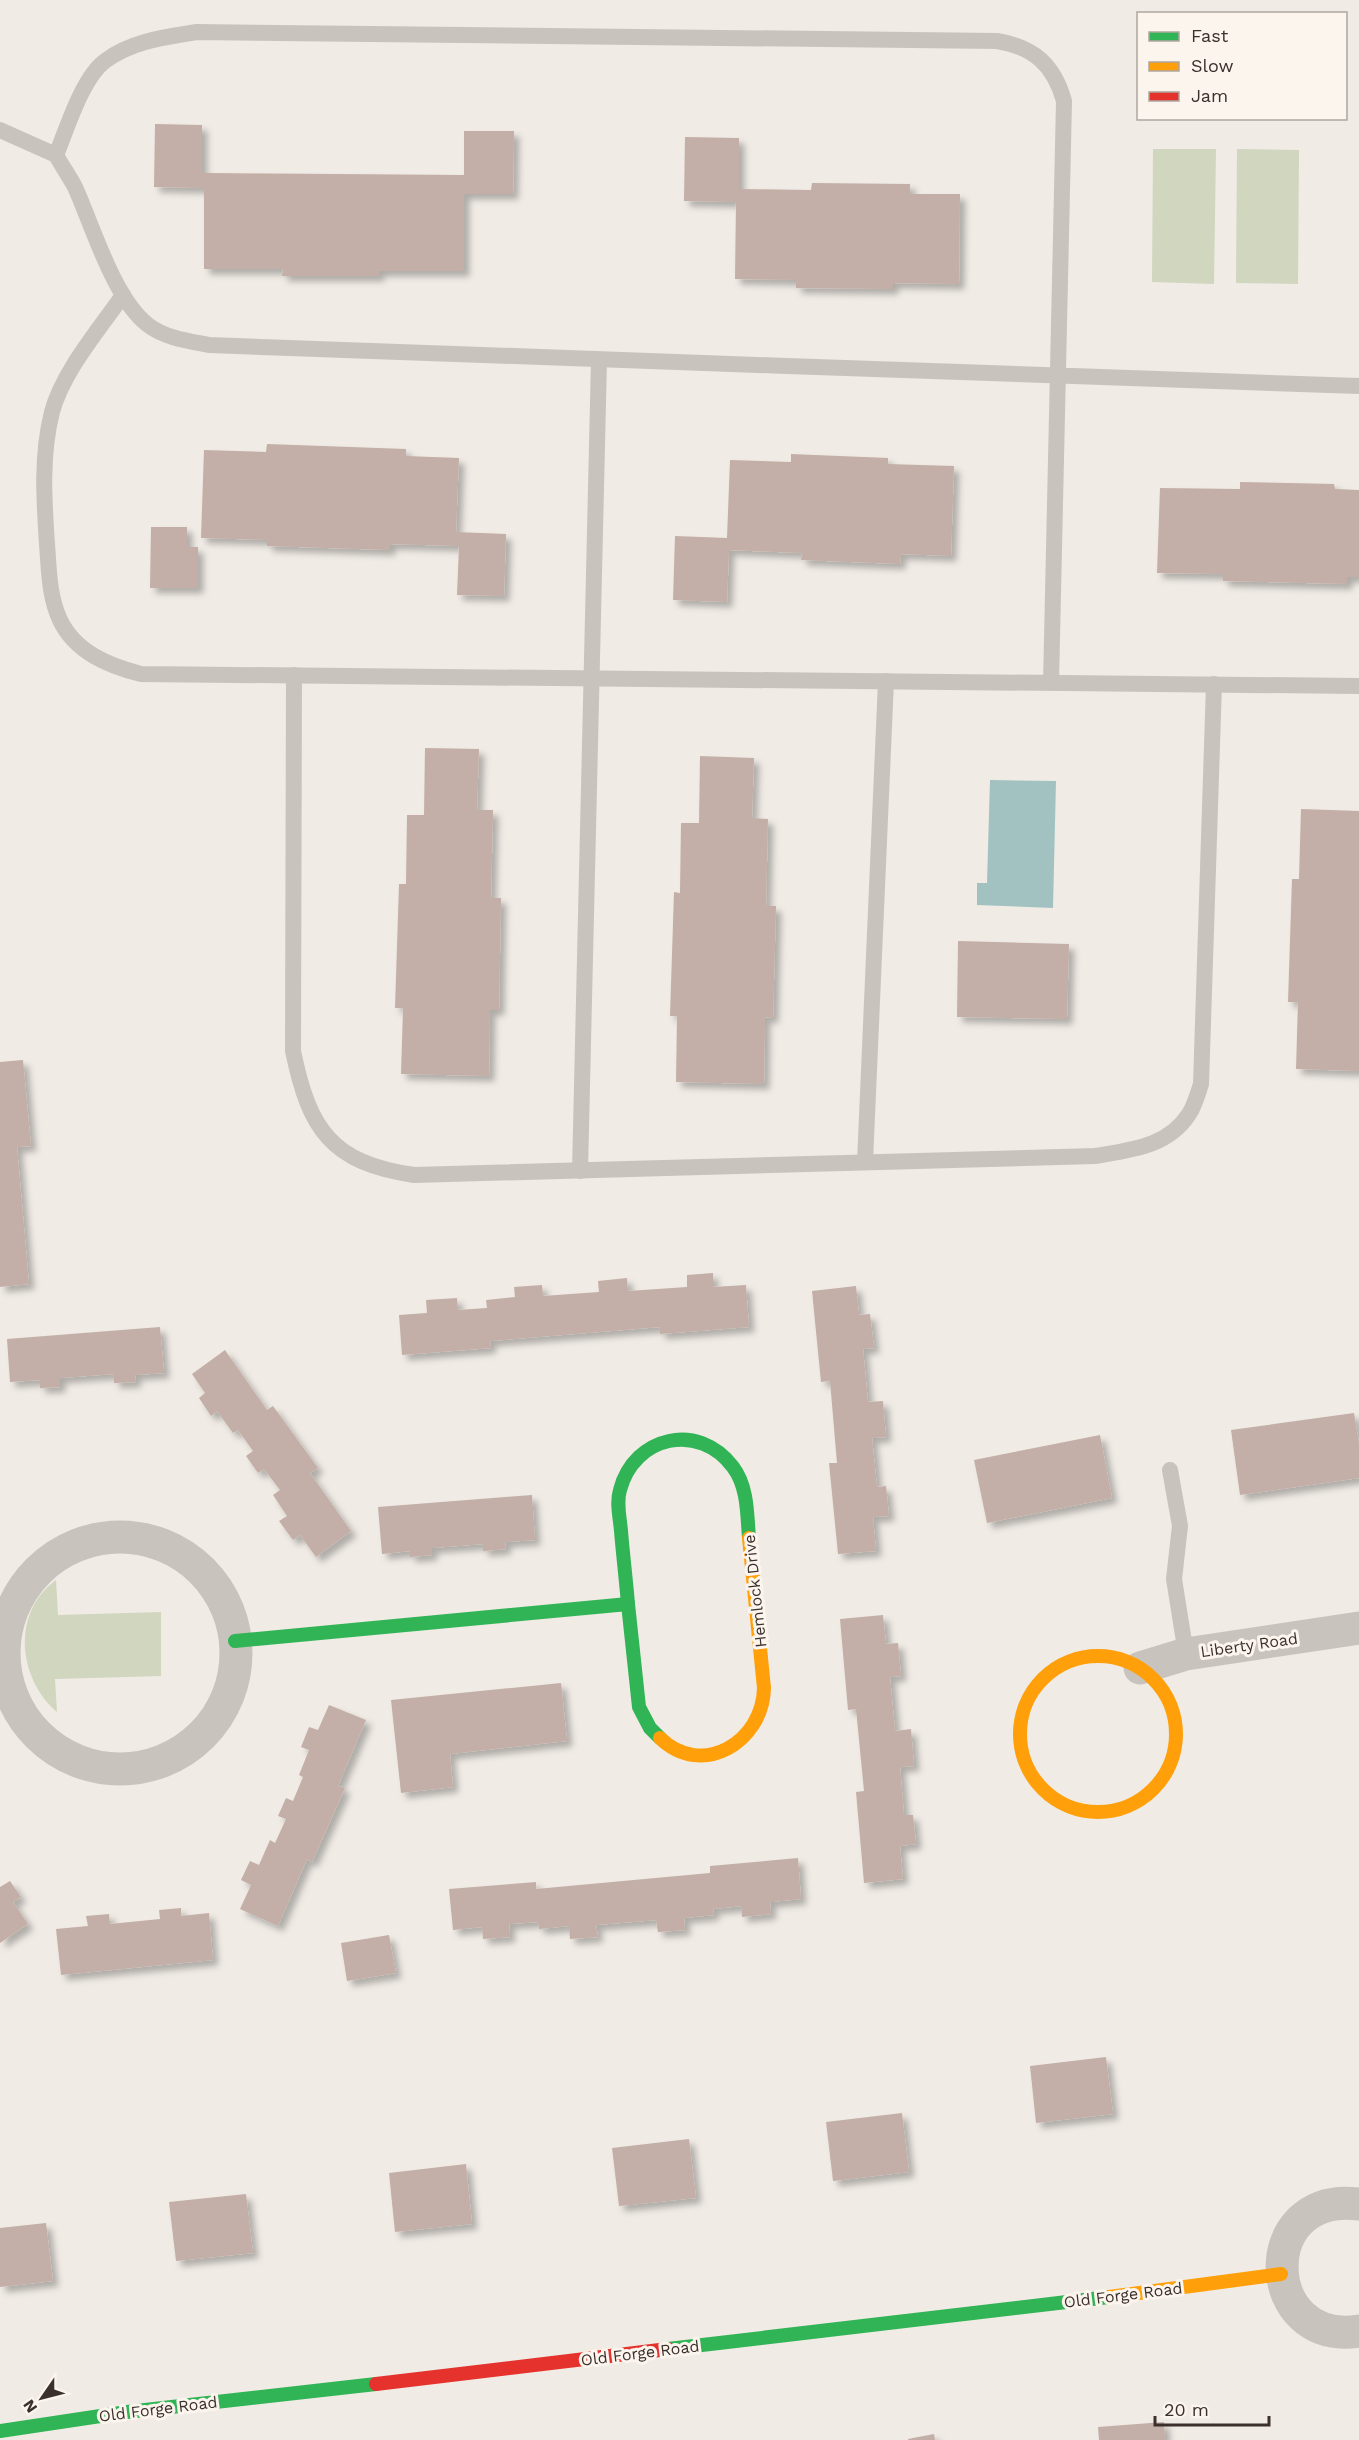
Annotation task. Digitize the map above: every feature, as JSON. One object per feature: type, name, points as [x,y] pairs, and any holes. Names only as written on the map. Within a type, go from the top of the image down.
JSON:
[{"type":"street","name":"Hemlock Drive","points":[[688,1439],[713,1447],[732,1464],[744,1488],[758,1619],[763,1678],[762,1705],[751,1730],[742,1739],[720,1752],[694,1755],[669,1748],[650,1731],[639,1707],[628,1604],[618,1503],[624,1476],[640,1455],[662,1442],[688,1439]]},
{"type":"street","points":[[125,1537],[148,1540],[171,1549],[191,1561],[208,1578],[231,1618],[236,1665],[231,1688],[221,1710],[208,1729],[191,1746],[171,1758],[149,1766],[126,1770],[102,1768],[80,1762],[58,1752],[40,1738],[24,1720],[13,1699],[2,1653],[13,1607],[24,1587],[39,1569],[58,1554],[79,1544],[102,1538],[125,1537]]},
{"type":"street","points":[[235,1641],[628,1604]]},
{"type":"street","name":"Liberty Road","points":[[1140,1668],[1186,1654],[1359,1628]]},
{"type":"street","points":[[1099,1656],[1120,1659],[1140,1668],[1156,1681],[1175,1718],[1176,1739],[1172,1760],[1163,1778],[1149,1794],[1132,1804],[1112,1811],[1091,1812],[1071,1807],[1051,1797],[1036,1782],[1025,1763],[1020,1741],[1021,1719],[1028,1699],[1041,1681],[1057,1667],[1077,1658],[1099,1656]]},
{"type":"street","points":[[1359,2204],[1331,2204],[1316,2209],[1303,2218],[1292,2230],[1281,2259],[1281,2274],[1287,2295],[1298,2313],[1316,2325],[1336,2332],[1359,2331]]},
{"type":"street","name":"Old Forge Road","points":[[0,2431],[127,2412],[1081,2301],[1281,2274]]},
{"type":"lane","points":[[56,155],[83,88],[103,62],[130,47],[197,32],[997,41],[1014,44],[1030,51],[1053,72],[1064,101],[1051,683]]},
{"type":"lane","points":[[0,130],[56,155],[74,185],[123,295],[135,314],[149,326],[165,335],[209,345],[1359,386]]},
{"type":"lane","points":[[123,295],[71,371],[52,411],[45,454],[44,500],[52,598],[60,622],[74,640],[93,656],[113,667],[141,674],[1359,686]]},
{"type":"lane","points":[[580,1171],[600,360]]},
{"type":"lane","points":[[294,675],[293,1051],[299,1082],[310,1113],[327,1138],[343,1152],[384,1171],[414,1175],[1095,1156],[1149,1146],[1175,1132],[1190,1113],[1201,1084],[1214,684]]},
{"type":"lane","points":[[865,1162],[886,681]]},
{"type":"lane","points":[[1170,1470],[1180,1526],[1174,1579],[1186,1654]]},
{"type":"green space","points":[[1153,149],[1216,149],[1214,284],[1152,282]]},
{"type":"green space","points":[[1237,149],[1299,150],[1298,284],[1236,283]]},
{"type":"green space","points":[[56,1580],[58,1615],[161,1612],[161,1676],[55,1679],[57,1712],[34,1682],[25,1646],[26,1627],[32,1610],[42,1594]]},
{"type":"water","points":[[990,780],[1056,781],[1053,908],[977,905],[977,883],[987,883]]},
{"type":"building","points":[[155,124],[202,125],[202,173],[464,175],[464,131],[514,131],[513,194],[464,194],[464,271],[379,271],[379,276],[282,276],[283,269],[204,269],[204,188],[154,187]]},
{"type":"building","points":[[685,137],[739,138],[739,189],[811,190],[812,183],[910,184],[910,194],[960,194],[959,284],[893,283],[893,289],[796,288],[796,280],[735,279],[736,202],[684,201]]},
{"type":"building","points":[[267,444],[406,449],[406,456],[459,458],[456,532],[506,534],[504,596],[457,595],[459,546],[390,544],[390,550],[267,546],[267,540],[201,538],[204,450],[266,452]]},
{"type":"building","points":[[791,454],[888,458],[888,464],[954,466],[951,556],[901,554],[900,564],[801,560],[802,553],[729,550],[727,602],[673,600],[675,536],[727,538],[730,460],[791,462]]},
{"type":"building","points":[[1240,482],[1334,484],[1335,489],[1359,490],[1359,577],[1347,577],[1347,584],[1223,581],[1223,574],[1157,573],[1160,488],[1240,489]]},
{"type":"building","points":[[151,527],[187,527],[187,547],[198,547],[198,588],[150,588]]},
{"type":"building","points":[[425,748],[479,749],[477,810],[493,810],[491,898],[501,898],[499,1010],[490,1010],[489,1076],[401,1074],[403,1008],[395,1008],[399,884],[406,884],[407,815],[424,815]]},
{"type":"building","points":[[700,756],[754,758],[752,818],[768,819],[766,906],[776,906],[773,1018],[765,1017],[764,1084],[676,1082],[677,1016],[670,1016],[674,892],[680,893],[681,823],[699,823]]},
{"type":"building","points":[[1301,809],[1359,811],[1359,1071],[1296,1069],[1298,1002],[1288,1002],[1292,879],[1299,879]]},
{"type":"building","points":[[958,941],[1069,944],[1067,1019],[957,1017]]},
{"type":"building","points":[[23,1060],[31,1146],[17,1147],[29,1284],[0,1287],[0,1062]]},
{"type":"building","points":[[713,1273],[713,1287],[746,1285],[749,1327],[660,1334],[660,1327],[490,1341],[491,1348],[402,1355],[399,1315],[427,1313],[426,1300],[457,1298],[458,1310],[487,1308],[486,1300],[515,1297],[514,1287],[542,1285],[543,1296],[599,1292],[598,1281],[627,1278],[628,1291],[687,1287],[687,1275]]},
{"type":"building","points":[[856,1286],[859,1315],[870,1314],[874,1348],[863,1349],[868,1402],[883,1401],[886,1437],[872,1438],[877,1487],[886,1486],[889,1516],[873,1517],[876,1551],[838,1554],[829,1463],[837,1463],[830,1381],[821,1382],[812,1291]]},
{"type":"building","points":[[160,1327],[164,1373],[135,1375],[136,1382],[114,1383],[114,1374],[60,1378],[60,1387],[40,1388],[40,1380],[10,1382],[7,1339]]},
{"type":"building","points":[[225,1350],[267,1410],[273,1406],[318,1468],[310,1473],[351,1531],[316,1557],[300,1535],[293,1540],[279,1521],[287,1516],[273,1495],[280,1490],[264,1469],[258,1473],[246,1456],[253,1451],[238,1430],[233,1433],[217,1411],[211,1416],[199,1398],[205,1393],[192,1374]]},
{"type":"building","points":[[1354,1413],[1359,1444],[1359,1478],[1240,1495],[1231,1430]]},
{"type":"building","points":[[1100,1435],[1112,1498],[987,1523],[974,1460]]},
{"type":"building","points":[[532,1495],[535,1540],[505,1542],[506,1549],[483,1551],[483,1544],[432,1548],[432,1555],[410,1557],[410,1551],[382,1554],[378,1507]]},
{"type":"building","points":[[883,1615],[886,1644],[898,1643],[901,1676],[890,1677],[895,1731],[911,1729],[914,1766],[900,1767],[904,1815],[913,1815],[916,1844],[900,1846],[903,1879],[864,1883],[856,1792],[864,1791],[856,1709],[848,1710],[840,1619]]},
{"type":"building","points":[[561,1683],[567,1741],[450,1754],[453,1787],[401,1793],[391,1700]]},
{"type":"building","points":[[329,1705],[366,1720],[338,1786],[345,1788],[312,1862],[307,1859],[278,1926],[240,1909],[251,1885],[241,1880],[250,1861],[259,1865],[270,1840],[275,1843],[286,1819],[278,1816],[286,1798],[293,1801],[303,1777],[299,1775],[309,1750],[301,1747],[309,1727],[318,1730]]},
{"type":"building","points":[[798,1858],[801,1899],[770,1902],[771,1914],[742,1917],[741,1906],[713,1909],[714,1915],[684,1918],[685,1930],[658,1932],[656,1920],[596,1925],[598,1937],[570,1939],[569,1926],[539,1929],[538,1922],[509,1924],[510,1937],[483,1939],[482,1927],[453,1930],[449,1889],[536,1882],[536,1889],[710,1873],[710,1866]]},
{"type":"building","points":[[10,1881],[21,1897],[13,1902],[28,1924],[0,1943],[0,1887]]},
{"type":"building","points":[[181,1908],[181,1916],[209,1913],[213,1960],[61,1975],[56,1929],[88,1926],[86,1916],[109,1914],[110,1924],[160,1919],[159,1910]]},
{"type":"building","points":[[389,1935],[396,1973],[347,1981],[341,1943]]},
{"type":"building","points":[[1106,2057],[1113,2114],[1036,2123],[1030,2066]]},
{"type":"building","points":[[902,2113],[909,2172],[833,2181],[826,2122]]},
{"type":"building","points":[[689,2139],[696,2198],[619,2206],[612,2148]]},
{"type":"building","points":[[466,2164],[472,2224],[395,2232],[389,2173]]},
{"type":"building","points":[[246,2194],[253,2253],[176,2261],[169,2202]]},
{"type":"building","points":[[46,2223],[53,2281],[0,2287],[0,2228]]},
{"type":"building","points":[[1164,2422],[1165,2440],[1099,2440],[1098,2427]]},
{"type":"building","points":[[934,2434],[935,2440],[908,2440],[908,2439]]},
{"type":"traffic: fast","points":[[628,1604],[618,1500],[627,1472],[639,1457],[653,1447],[669,1441],[686,1440],[703,1444],[719,1453],[733,1467],[742,1483],[749,1538]]},
{"type":"traffic: fast","points":[[235,1641],[628,1604],[639,1707],[650,1728],[660,1738]]},
{"type":"traffic: fast","points":[[668,2349],[1109,2297]]},
{"type":"traffic: fast","points":[[0,2431],[127,2412],[376,2384]]},
{"type":"traffic: slow","points":[[660,1738],[676,1750],[694,1755],[711,1754],[727,1749],[742,1738],[753,1724],[761,1707],[764,1688],[749,1538]]},
{"type":"traffic: slow","points":[[1098,1656],[1128,1662],[1153,1679],[1170,1704],[1176,1734],[1170,1764],[1153,1789],[1128,1806],[1098,1812],[1068,1806],[1043,1789],[1026,1764],[1020,1734],[1026,1704],[1043,1679],[1068,1662],[1098,1656]]},
{"type":"traffic: slow","points":[[1109,2297],[1281,2274]]},
{"type":"traffic: jam","points":[[376,2384],[668,2349]]}]
